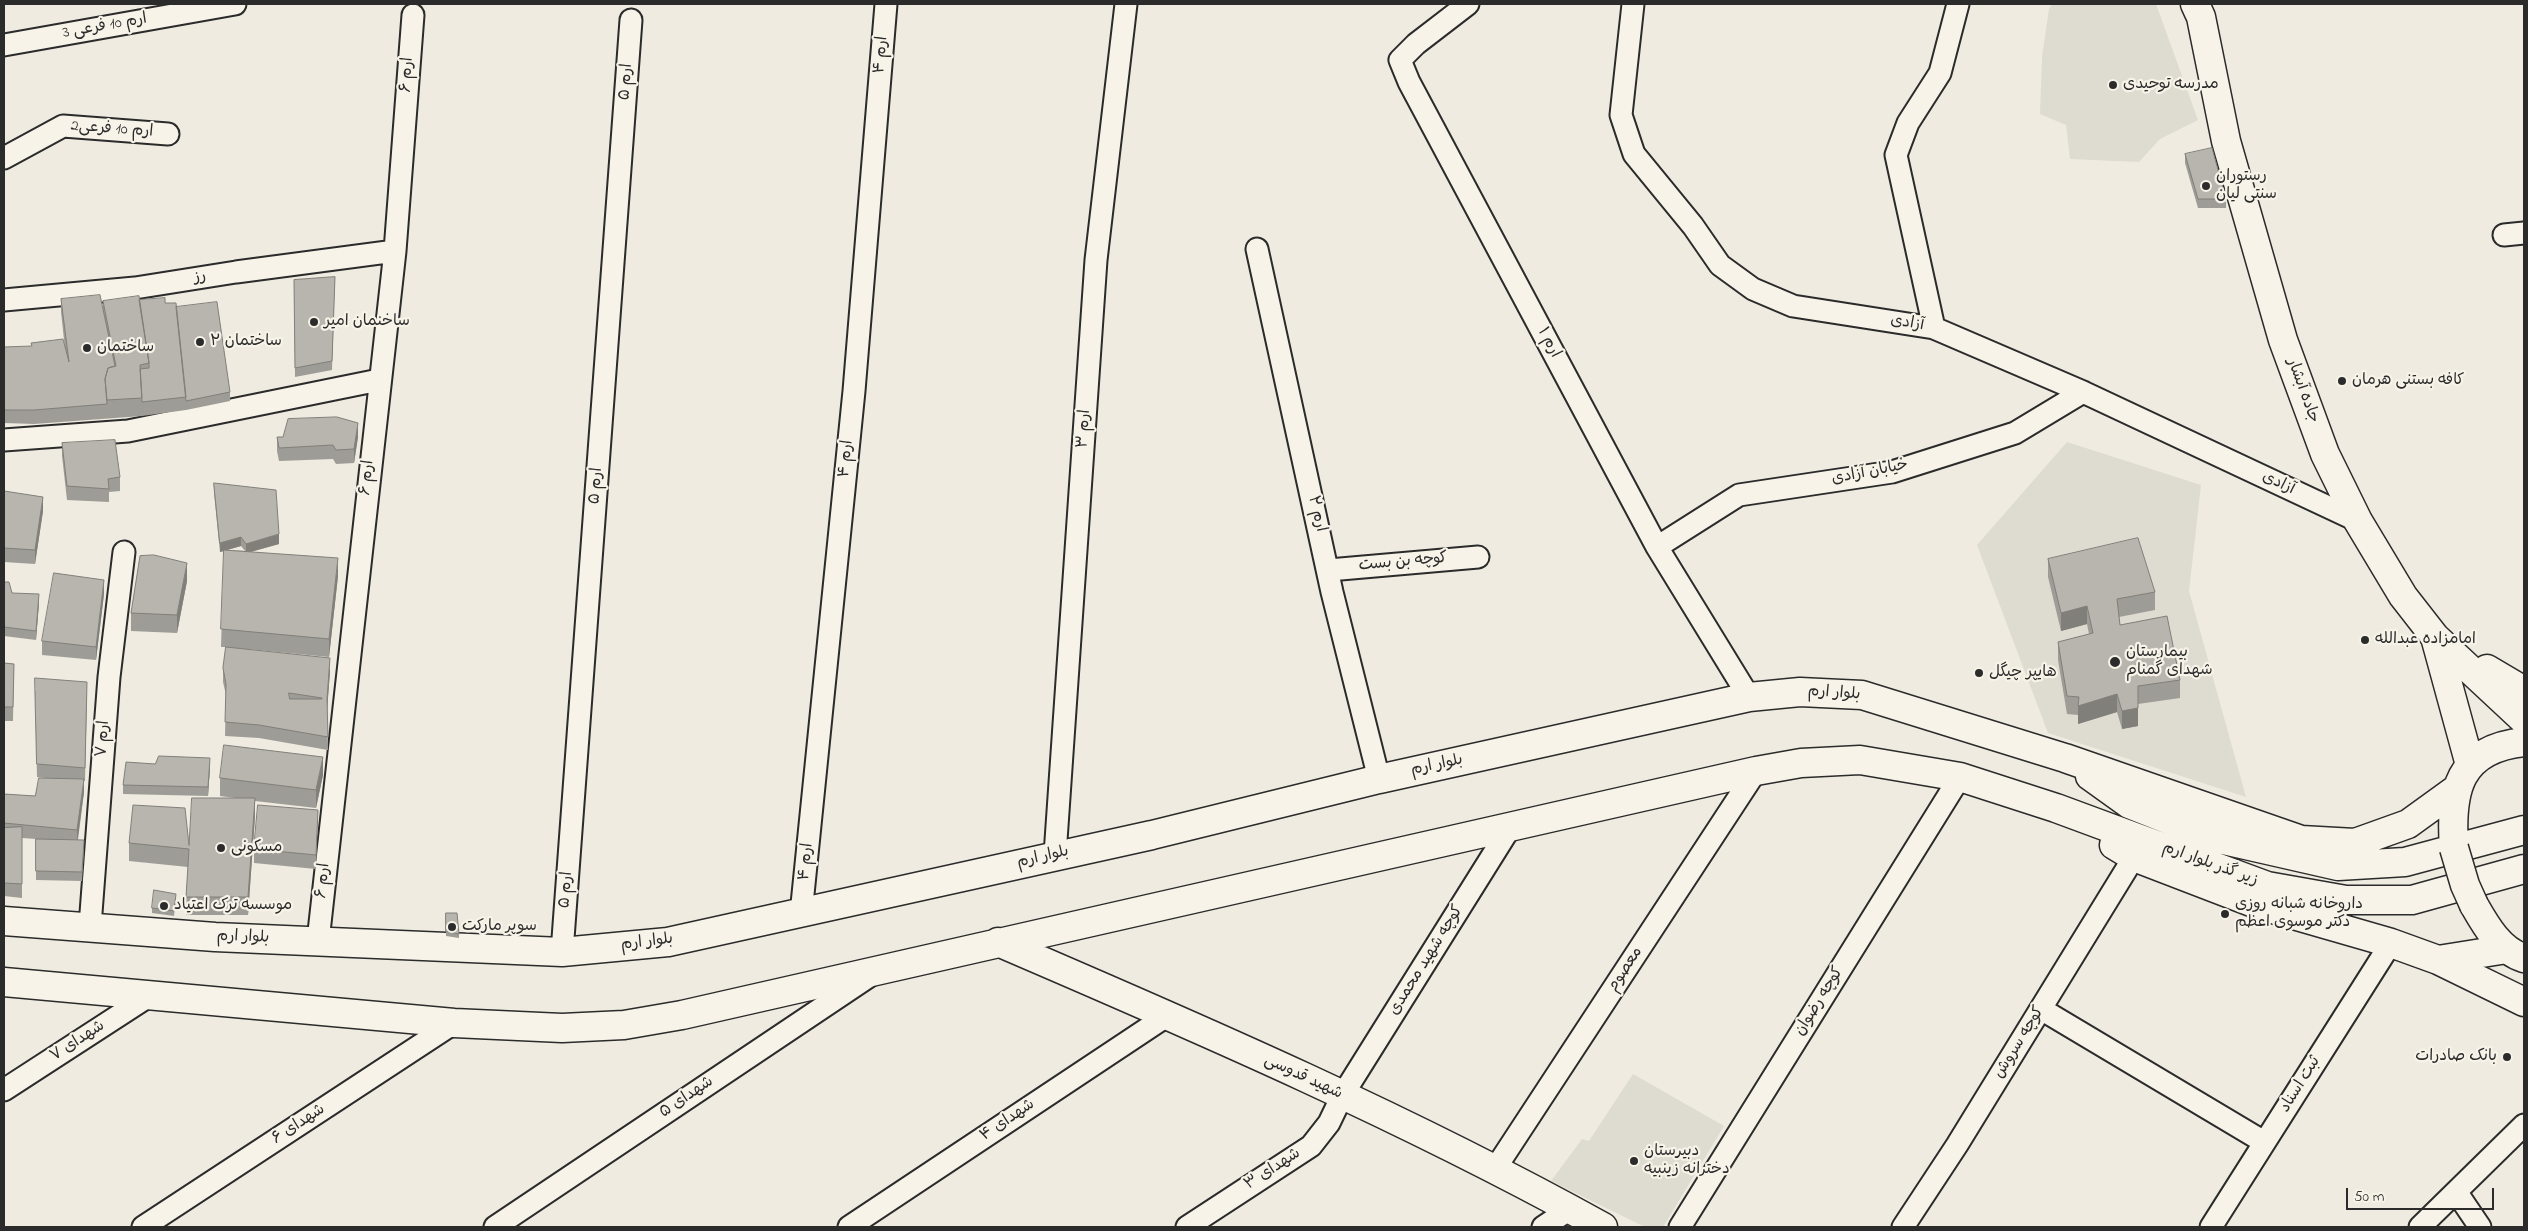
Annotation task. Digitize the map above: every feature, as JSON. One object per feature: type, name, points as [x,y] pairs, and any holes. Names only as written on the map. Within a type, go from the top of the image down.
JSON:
[{"type":"main road","name":"جاده آبشار","points":[[2195,4],[2201,17],[2226,141],[2283,340],[2325,454],[2358,521],[2402,596],[2434,637],[2524,720]]},
{"type":"main road","points":[[2434,637],[2524,691]]},
{"type":"main road","points":[[2434,637],[2470,765]]},
{"type":"main road","name":"بلوار ارم","points":[[4,921],[90,926],[215,937],[562,952],[668,942],[802,914],[1055,855],[1152,835],[1379,779],[1749,697],[1800,692],[1862,695],[2065,758],[2301,840],[2355,843],[2408,824],[2456,790]]},
{"type":"main road","points":[[2524,742],[2510,744],[2488,752],[2470,765],[2456,790],[2452,819],[2454,848],[2465,885],[2474,905],[2496,939],[2515,954],[2524,980]]},
{"type":"main road","name":"زیر گذر بلوار ارم","points":[[2065,758],[2129,804],[2163,818],[2215,838],[2338,866],[2405,862],[2513,834]]},
{"type":"main road","points":[[4,982],[454,1023],[562,1028],[624,1025],[682,1015],[1756,771],[1801,763],[1860,760],[1960,777],[2056,808],[2134,857],[2259,905],[2391,942],[2438,960],[2524,1002]]},
{"type":"main road","name":"زیر گذر بلوار ارم","points":[[2056,808],[2267,886],[2346,900],[2412,900],[2520,870]]},
{"type":"main road","name":"شهید قدوسی","points":[[998,942],[1168,1015],[1342,1096],[1495,1169],[1603,1227]]},
{"type":"main road","points":[[2438,960],[2515,954]]},
{"type":"street","name":"ارم 10 فرعی 3","points":[[4,45],[236,4]]},
{"type":"street","name":"ارم ۴","points":[[802,914],[854,391],[886,4]]},
{"type":"street","name":"ارم ۳","points":[[1055,855],[1096,260],[1126,4]]},
{"type":"street","name":"ارم ۱","points":[[1468,4],[1416,44],[1400,60],[1409,82],[1656,547],[1749,697]]},
{"type":"street","name":"آزادی","points":[[1633,4],[1622,115],[1634,154],[1693,226],[1720,265],[1753,289],[1793,306],[1934,328],[2083,392],[2358,521]]},
{"type":"street","points":[[1934,328],[1896,155],[1908,123],[1940,73],[1958,4]]},
{"type":"street","name":"ارم ۶","points":[[318,941],[379,380],[395,251],[413,15]]},
{"type":"street","name":"ارم ۵","points":[[562,952],[631,20]]},
{"type":"street","name":"ارم 10 فرعی2","points":[[4,158],[63,126],[168,134]]},
{"type":"street","name":"ارم ۲","points":[[1256,249],[1379,779]]},
{"type":"street","name":"رز","points":[[4,300],[135,288],[236,272],[395,251]]},
{"type":"street","points":[[4,440],[128,431],[379,380]]},
{"type":"street","name":"خیابان آزادی","points":[[1656,547],[1739,495],[1892,472],[2015,433],[2083,392]]},
{"type":"street","name":"ارم ۷","points":[[90,926],[109,677],[124,552]]},
{"type":"street","name":"کوچه بن بست","points":[[1329,570],[1478,557]]},
{"type":"street","name":"معصوم","points":[[1495,1169],[1756,771]]},
{"type":"street","name":"کوچه رضوان","points":[[1680,1227],[1960,777]]},
{"type":"street","name":"کوچه شهید محمدی","points":[[1342,1096],[1511,826]]},
{"type":"street","name":"کوچه سروش","points":[[1903,1227],[1957,1145],[2134,857]]},
{"type":"street","name":"ثبت اسناد","points":[[2210,1227],[2391,942]]},
{"type":"street","name":"شهدای ۵","points":[[495,1227],[879,969]]},
{"type":"street","name":"شهدای ۷","points":[[4,1090],[152,994]]},
{"type":"street","points":[[2041,1009],[2264,1142]]},
{"type":"street","name":"شهدای ۴","points":[[848,1227],[1168,1015]]},
{"type":"street","name":"شهدای ۶","points":[[143,1227],[454,1023]]},
{"type":"street","name":"شهدای ۳","points":[[1187,1227],[1311,1146],[1329,1123],[1342,1096]]},
{"type":"street","points":[[2420,1227],[2457,1193],[2524,1125]]},
{"type":"street","points":[[2457,1193],[2480,1227]]},
{"type":"street","points":[[1543,1227],[1570,1209]]},
{"type":"shaded area","name":"مدرسه توحیدی","points":[[2052,4],[2156,4],[2198,120],[2160,139],[2139,162],[2070,159],[2066,125],[2040,114],[2042,57],[2049,9]]},
{"type":"shaded area","name":"بیمارستان شهدای گمنام","points":[[2067,442],[2201,485],[2189,591],[2246,797],[2048,733],[1977,545]]},
{"type":"shaded area","name":"دبیرستان دخترانه زینبیه","points":[[1633,1074],[1724,1126],[1663,1227],[1645,1227],[1551,1181],[1582,1139],[1589,1141]]},
{"type":"building","name":"رستوران سنتی لیان","points":[[2212,148],[2226,199],[2198,199],[2185,154]]},
{"type":"building","name":"ساخنمان امیر","points":[[335,277],[332,361],[295,368],[294,280]]},
{"type":"building","points":[[100,295],[115,366],[108,368],[105,379],[107,404],[34,410],[4,410],[4,347],[32,346],[31,343],[63,339],[69,362],[61,299]]},
{"type":"building","points":[[139,296],[149,363],[140,365],[142,398],[107,400],[105,379],[108,368],[116,366],[103,301]]},
{"type":"building","points":[[165,298],[165,303],[176,303],[186,397],[142,402],[140,369],[149,368],[149,363],[139,300]]},
{"type":"building","name":"ساختمان ۲","points":[[217,302],[230,392],[186,401],[176,307]]},
{"type":"building","points":[[337,417],[358,423],[354,449],[336,450],[333,445],[279,448],[277,437],[283,437],[288,419]]},
{"type":"building","points":[[115,440],[120,477],[108,479],[109,489],[67,486],[62,443]]},
{"type":"building","points":[[214,483],[276,490],[279,534],[246,544],[241,537],[220,543]]},
{"type":"building","points":[[4,491],[43,497],[35,550],[4,548]]},
{"type":"building","points":[[2138,538],[2155,592],[2117,599],[2120,625],[2167,616],[2180,680],[2138,686],[2138,708],[2122,711],[2117,694],[2078,706],[2079,697],[2067,696],[2058,642],[2093,633],[2087,606],[2061,613],[2048,559]]},
{"type":"building","points":[[224,550],[338,558],[329,639],[221,629]]},
{"type":"building","points":[[154,555],[187,563],[177,615],[131,613],[140,556]]},
{"type":"building","points":[[54,573],[104,580],[96,647],[42,641]]},
{"type":"building","points":[[4,582],[9,582],[12,593],[39,594],[36,631],[4,627]]},
{"type":"building","points":[[226,647],[330,658],[327,699],[328,737],[259,725],[225,722],[226,684],[223,668]],"holes":[[[289,693],[322,698],[290,699]]]},
{"type":"building","points":[[4,663],[14,664],[13,707],[4,707]]},
{"type":"building","points":[[35,678],[87,682],[85,768],[37,764]]},
{"type":"building","points":[[224,745],[323,757],[316,790],[220,778]]},
{"type":"building","name":"مسکونی","points":[[159,756],[210,758],[208,787],[123,785],[126,762],[155,764]]},
{"type":"building","points":[[39,778],[84,779],[77,830],[4,823],[4,794],[35,796]]},
{"type":"building","points":[[192,798],[255,798],[248,897],[186,897],[189,849],[129,843],[133,805],[185,808],[189,845]]},
{"type":"building","points":[[258,805],[318,810],[316,855],[254,849]]},
{"type":"building","points":[[22,827],[22,884],[4,883],[4,828]]},
{"type":"building","points":[[36,839],[84,840],[82,872],[36,871]]},
{"type":"building","name":"موسسه ترک اعتیاد","points":[[154,890],[176,894],[174,911],[152,908]]},
{"type":"building","name":"سوپر مارکت","points":[[446,913],[457,913],[459,934],[446,931]]},
{"type":"place","name":"مدرسه توحیدی","points":[[2113,85]]},
{"type":"place","name":"رستوران سنتی لیان","points":[[2206,186]]},
{"type":"place","name":"ساخنمان امیر","points":[[314,322]]},
{"type":"place","name":"ساختمان ۲","points":[[200,342]]},
{"type":"place","name":"ساختمان","points":[[87,348]]},
{"type":"place","name":"کافه بستنی هرمان","points":[[2342,381]]},
{"type":"place","name":"امامزاده عبدالله","points":[[2365,640]]},
{"type":"place","name":"بیمارستان شهدای گمنام","points":[[2115,662]]},
{"type":"place","name":"هایپر چیگل","points":[[1979,673]]},
{"type":"place","name":"مسکونی","points":[[221,848]]},
{"type":"place","name":"موسسه ترک اعتیاد","points":[[164,906]]},
{"type":"place","name":"داروخانه شبانه روزی دکتر موسوی اعظم","points":[[2225,914]]},
{"type":"place","name":"سوپر مارکت","points":[[452,927]]},
{"type":"place","name":"بانک صادرات","points":[[2507,1057]]},
{"type":"place","name":"دبیرستان دخترانه زینبیه","points":[[1634,1161]]}]
